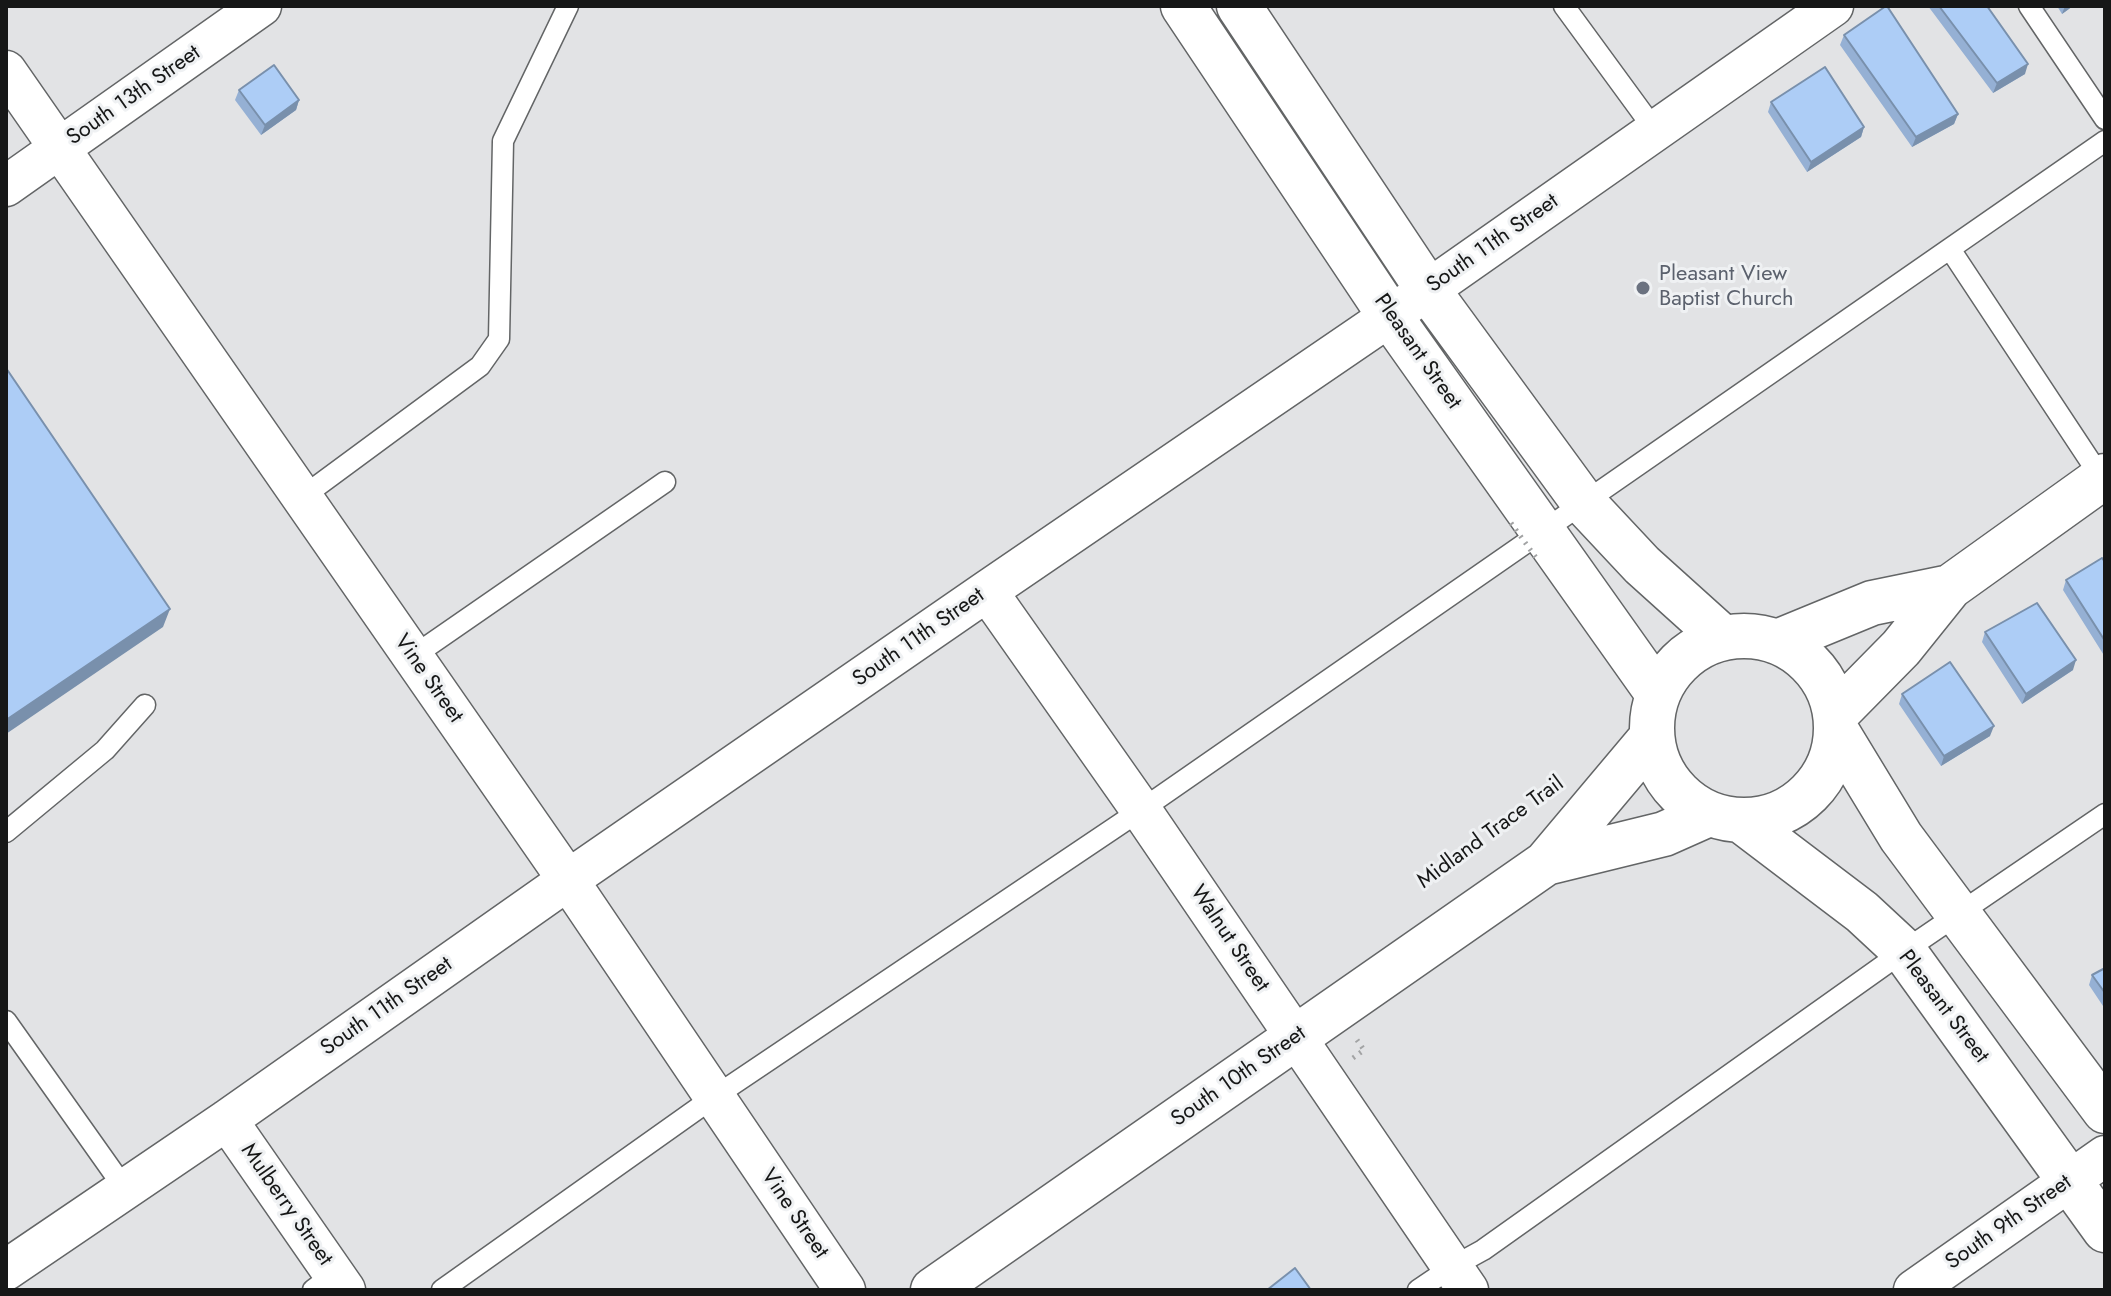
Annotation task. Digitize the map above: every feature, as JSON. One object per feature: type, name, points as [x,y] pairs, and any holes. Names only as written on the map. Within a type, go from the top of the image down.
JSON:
[{"type":"street","name":"South 13th Street","points":[[6,186],[261,6]]},
{"type":"street","name":"Pleasant Street","points":[[1183,6],[1390,316],[1532,545],[1658,694]]},
{"type":"street","name":"Pleasant Street","points":[[1239,6],[1428,290],[1583,502],[1642,565],[1723,638]]},
{"type":"street","name":"South 11th Street","points":[[6,1270],[227,1120],[987,591],[1428,290],[1833,6]]},
{"type":"street","name":"Vine Street","points":[[6,71],[568,880],[845,1290]]},
{"type":"street","points":[[2103,478],[1950,587],[1836,722],[1831,759],[1817,784],[1797,805],[1771,817],[1725,817],[1684,798],[1664,775],[1652,737],[1658,694],[1674,669],[1695,650],[1723,638],[1759,637],[1793,651],[1819,675],[1836,722],[1901,837],[2105,1111]]},
{"type":"street","points":[[1777,642],[1872,603],[1950,587]]},
{"type":"street","name":"Walnut Street","points":[[987,591],[1141,810],[1460,1278]]},
{"type":"street","name":"South 10th Street","points":[[933,1290],[1546,863],[1652,737]]},
{"type":"street","name":"Pleasant Street","points":[[1725,817],[1862,912],[1904,951],[2088,1168],[2105,1230]]},
{"type":"street","name":"South 10th Street","points":[[1546,863],[1725,817]]},
{"type":"street","name":"Mulberry Street","points":[[227,1120],[331,1285]]},
{"type":"street","name":"South 9th Street","points":[[1914,1290],[2088,1168]]},
{"type":"lane","points":[[301,498],[480,366],[499,339],[503,141],[568,6]]},
{"type":"lane","points":[[1564,6],[1654,129]]},
{"type":"lane","points":[[2029,6],[2105,119]]},
{"type":"lane","points":[[442,1290],[714,1097],[1532,545],[1583,502],[2105,141]]},
{"type":"lane","points":[[1950,249],[2103,478]]},
{"type":"lane","points":[[412,657],[665,482]]},
{"type":"lane","points":[[6,832],[105,750],[145,705]]},
{"type":"lane","points":[[1418,1290],[1460,1278],[1483,1250],[1904,951],[2105,814]]},
{"type":"lane","points":[[6,1021],[125,1189]]},
{"type":"building","points":[[1887,6],[1958,114],[1916,137],[1844,35]]},
{"type":"building","points":[[1939,6],[1987,6],[2028,64],[1997,83]]},
{"type":"building","points":[[274,65],[299,100],[265,125],[239,90]]},
{"type":"building","points":[[1825,67],[1864,127],[1811,162],[1771,102]]},
{"type":"building","points":[[6,368],[170,609],[6,720]]},
{"type":"building","points":[[2102,558],[2105,562],[2105,641],[2066,580]]},
{"type":"building","points":[[2037,603],[2076,660],[2026,694],[1985,632]]},
{"type":"building","points":[[1950,662],[1994,726],[1944,756],[1902,694]]},
{"type":"building","points":[[2105,968],[2105,993],[2092,975]]},
{"type":"building","points":[[1295,1268],[1311,1290],[1267,1290]]},
{"type":"place","name":"Pleasant View Baptist Church","points":[[1643,288]]}]
